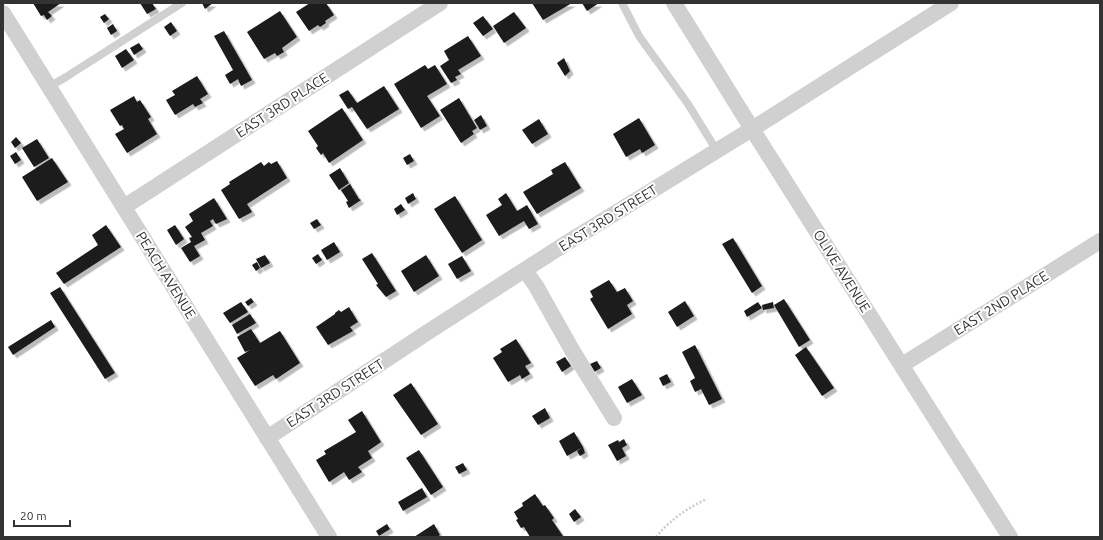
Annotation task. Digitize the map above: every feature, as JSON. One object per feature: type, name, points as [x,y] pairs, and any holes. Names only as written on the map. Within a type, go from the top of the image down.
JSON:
[{"type":"street","name":"EAST 3RD PLACE","points":[[124,207],[440,3]]},
{"type":"street","name":"OLIVE AVENUE","points":[[674,3],[1010,537]]},
{"type":"street","name":"EAST 3RD STREET","points":[[267,438],[525,270],[951,3]]},
{"type":"street","name":"PEACH AVENUE","points":[[3,13],[329,537]]},
{"type":"street","name":"EAST 2ND PLACE","points":[[902,366],[1100,241]]},
{"type":"street","points":[[525,270],[614,418]]},
{"type":"lane","points":[[49,87],[182,3]]},
{"type":"lane","points":[[622,3],[639,36],[688,104],[717,151]]},
{"type":"path","points":[[656,537],[682,512],[707,499]]},
{"type":"building","points":[[33,3],[61,3],[48,12],[52,16],[47,20],[44,15],[41,16]]},
{"type":"building","points":[[140,3],[152,3],[156,9],[147,14]]},
{"type":"building","points":[[202,3],[213,3],[205,9]]},
{"type":"building","points":[[310,3],[326,3],[334,15],[325,21],[326,23],[320,27],[318,25],[309,31],[296,12]]},
{"type":"building","points":[[532,3],[572,3],[543,20]]},
{"type":"building","points":[[582,3],[599,3],[587,11]]},
{"type":"building","points":[[280,11],[297,37],[282,48],[284,52],[277,56],[275,53],[264,59],[247,32]]},
{"type":"building","points":[[514,12],[526,28],[504,43],[493,26]]},
{"type":"building","points":[[105,14],[109,19],[104,23],[100,17]]},
{"type":"building","points":[[483,16],[493,29],[483,36],[473,23]]},
{"type":"building","points":[[171,22],[177,31],[170,36],[164,27]]},
{"type":"building","points":[[113,24],[117,31],[111,35],[107,28]]},
{"type":"building","points":[[224,31],[252,80],[241,86],[238,79],[230,84],[225,75],[233,70],[214,36]]},
{"type":"building","points":[[468,36],[481,56],[458,70],[461,74],[455,77],[457,80],[451,83],[440,66],[449,60],[444,51]]},
{"type":"building","points":[[139,43],[143,49],[134,55],[130,48]]},
{"type":"building","points":[[126,49],[134,60],[122,68],[115,56]]},
{"type":"building","points":[[564,58],[570,71],[565,76],[557,63]]},
{"type":"building","points":[[425,65],[428,69],[435,65],[447,84],[427,96],[440,116],[421,128],[394,84]]},
{"type":"building","points":[[197,76],[208,94],[200,99],[203,103],[195,107],[193,104],[175,115],[166,100],[175,95],[172,91]]},
{"type":"building","points":[[384,86],[399,109],[367,129],[352,107],[348,109],[339,95],[348,90],[357,103]]},
{"type":"building","points":[[134,96],[137,102],[140,100],[151,117],[148,119],[157,134],[127,153],[115,134],[124,129],[122,125],[120,126],[110,110]]},
{"type":"building","points":[[459,98],[477,128],[472,131],[474,134],[461,143],[440,110]]},
{"type":"building","points":[[342,108],[363,140],[329,163],[323,153],[321,155],[316,148],[318,146],[308,131]]},
{"type":"building","points":[[481,115],[487,126],[480,130],[474,120]]},
{"type":"building","points":[[639,118],[655,145],[642,153],[640,149],[626,157],[613,134]]},
{"type":"building","points":[[539,119],[548,134],[532,144],[522,130]]},
{"type":"building","points":[[16,137],[21,143],[15,148],[11,142]]},
{"type":"building","points":[[37,139],[49,158],[34,167],[22,148]]},
{"type":"building","points":[[16,152],[21,160],[15,164],[10,156]]},
{"type":"building","points":[[410,154],[414,161],[407,165],[403,158]]},
{"type":"building","points":[[52,158],[68,182],[37,201],[22,177]]},
{"type":"building","points":[[277,161],[287,178],[247,204],[252,212],[239,219],[221,190],[230,184],[229,182],[261,162],[264,166],[269,162],[271,164]]},
{"type":"building","points":[[565,162],[581,188],[537,214],[523,192],[553,174],[551,170]]},
{"type":"building","points":[[340,168],[349,183],[339,190],[329,175]]},
{"type":"building","points":[[350,184],[361,200],[349,208],[346,202],[348,201],[341,190]]},
{"type":"building","points":[[413,193],[416,199],[408,204],[405,198]]},
{"type":"building","points":[[506,193],[517,211],[527,205],[538,224],[529,229],[524,221],[499,236],[486,215],[502,205],[498,199]]},
{"type":"building","points":[[455,196],[482,240],[462,253],[434,209]]},
{"type":"building","points":[[214,198],[227,219],[216,224],[213,219],[210,221],[213,226],[201,233],[205,240],[194,246],[200,256],[190,262],[181,248],[191,242],[189,238],[192,237],[185,227],[193,221],[189,214]]},
{"type":"building","points":[[401,204],[405,210],[397,215],[394,209]]},
{"type":"building","points":[[317,219],[321,225],[314,229],[310,223]]},
{"type":"building","points":[[106,225],[121,247],[64,284],[56,273],[98,245],[92,235]]},
{"type":"building","points":[[175,225],[184,239],[176,245],[167,230]]},
{"type":"building","points":[[733,238],[762,286],[752,293],[722,244]]},
{"type":"building","points":[[334,242],[340,252],[327,260],[321,250]]},
{"type":"building","points":[[372,253],[396,291],[386,297],[376,285],[378,284],[362,259]]},
{"type":"building","points":[[318,254],[322,260],[316,264],[312,258]]},
{"type":"building","points":[[265,255],[270,263],[261,268],[256,259]]},
{"type":"building","points":[[426,255],[439,276],[414,292],[401,271]]},
{"type":"building","points":[[462,256],[471,271],[457,279],[448,264]]},
{"type":"building","points":[[257,262],[260,268],[256,271],[252,265]]},
{"type":"building","points":[[609,280],[617,292],[625,288],[633,301],[627,305],[632,314],[608,329],[590,299],[593,297],[590,291]]},
{"type":"building","points":[[60,287],[115,373],[105,379],[50,293]]},
{"type":"building","points":[[251,298],[254,302],[248,306],[245,302]]},
{"type":"building","points":[[784,299],[810,340],[799,347],[774,305]]},
{"type":"building","points":[[685,301],[694,316],[677,327],[668,312]]},
{"type":"building","points":[[241,302],[248,312],[230,323],[223,313]]},
{"type":"building","points":[[758,302],[762,308],[747,317],[744,311]]},
{"type":"building","points":[[773,302],[774,308],[763,310],[762,305]]},
{"type":"building","points":[[349,307],[358,322],[350,327],[353,331],[328,345],[316,327],[339,310],[341,312]]},
{"type":"building","points":[[250,314],[256,323],[237,334],[232,325]]},
{"type":"building","points":[[51,320],[55,327],[13,355],[8,347]]},
{"type":"building","points":[[251,329],[260,343],[280,331],[300,363],[276,379],[273,375],[255,386],[237,358],[250,350],[245,352],[237,337]]},
{"type":"building","points":[[516,339],[531,363],[525,366],[530,374],[522,379],[520,375],[508,382],[493,358],[502,352],[500,349]]},
{"type":"building","points":[[695,345],[722,399],[709,405],[701,389],[695,392],[690,381],[695,378],[682,352]]},
{"type":"building","points":[[806,347],[834,388],[822,396],[795,355]]},
{"type":"building","points":[[565,357],[571,366],[562,372],[556,362]]},
{"type":"building","points":[[597,361],[601,368],[594,372],[590,364]]},
{"type":"building","points":[[667,374],[671,382],[663,386],[659,378]]},
{"type":"building","points":[[632,379],[642,395],[627,403],[618,387]]},
{"type":"building","points":[[411,383],[438,424],[421,435],[393,395]]},
{"type":"building","points":[[545,408],[550,418],[538,425],[532,416]]},
{"type":"building","points":[[362,411],[381,442],[368,451],[372,458],[358,467],[362,472],[349,480],[344,472],[329,482],[316,460],[326,454],[324,451],[356,432],[348,420]]},
{"type":"building","points":[[574,432],[583,447],[567,456],[559,441]]},
{"type":"building","points":[[624,439],[627,445],[622,448],[626,456],[617,461],[608,445]]},
{"type":"building","points":[[583,447],[585,453],[580,456],[577,451]]},
{"type":"building","points":[[419,450],[443,487],[431,495],[406,458]]},
{"type":"building","points":[[463,463],[467,470],[459,474],[455,467]]},
{"type":"building","points":[[422,488],[427,497],[403,511],[398,502]]},
{"type":"building","points":[[535,494],[554,518],[552,520],[563,536],[530,537],[524,527],[521,528],[516,520],[518,519],[514,512],[523,506],[522,503]]},
{"type":"building","points":[[575,509],[581,517],[574,522],[569,514]]},
{"type":"building","points":[[387,524],[390,529],[379,536],[376,531]]},
{"type":"building","points":[[434,524],[440,535],[437,537],[414,537]]}]
